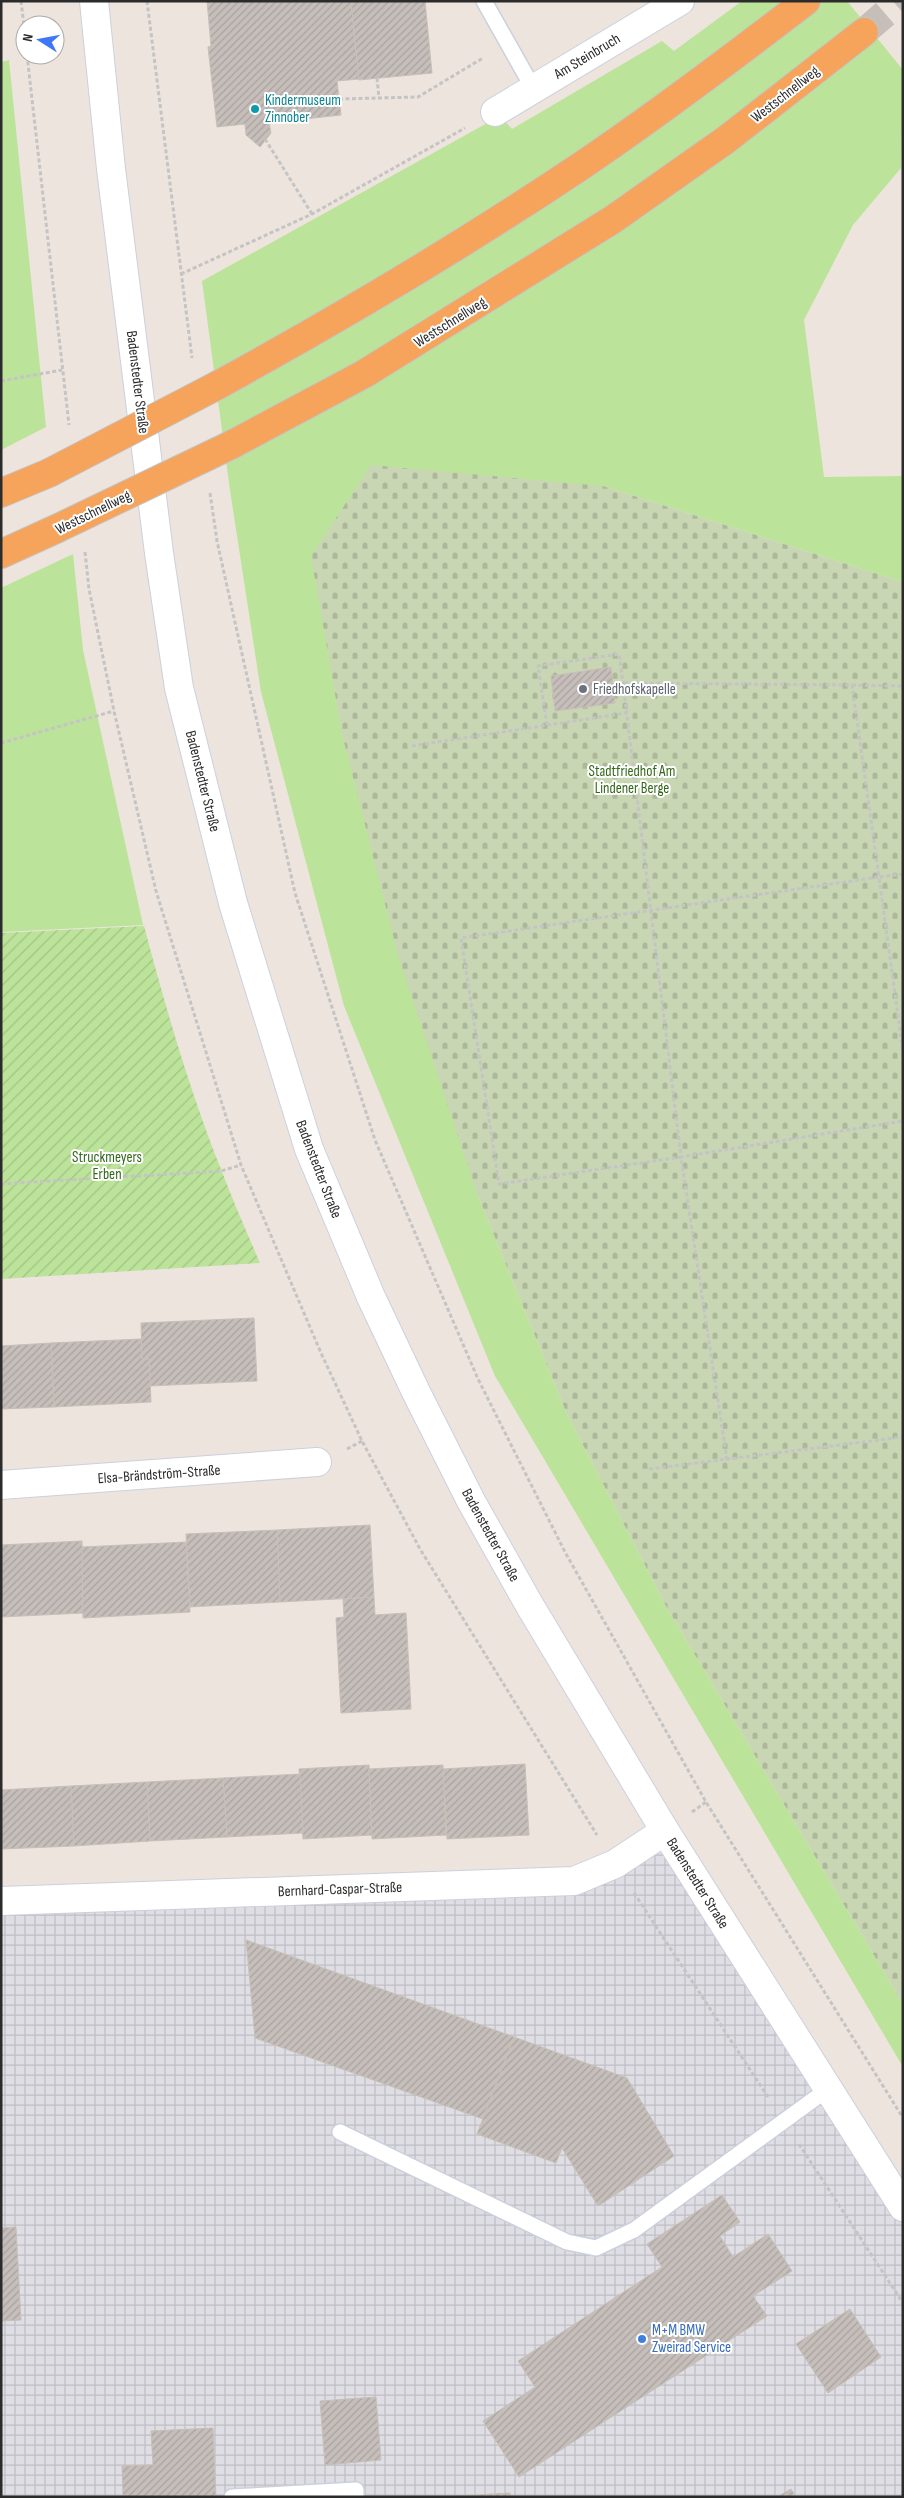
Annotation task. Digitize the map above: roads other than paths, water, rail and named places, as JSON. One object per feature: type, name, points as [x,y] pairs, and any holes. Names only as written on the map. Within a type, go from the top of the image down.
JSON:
[{"type":"highway","points":[[1,493],[49,473],[218,385],[342,317],[456,247],[572,172],[689,91],[806,1]]},
{"type":"highway","name":"Westschnellweg","points":[[1,554],[231,445],[364,374],[612,220],[727,139],[864,32]]},
{"type":"street","name":"Badenstedter Straße","points":[[94,1],[111,169],[158,543],[180,688],[233,903],[306,1140],[371,1297],[416,1392],[467,1493],[530,1606],[665,1831],[903,2207]]},
{"type":"street","name":"Am Steinbruch","points":[[495,112],[680,1]]},
{"type":"street","name":"Elsa-Brändström-Straße","points":[[1,1485],[317,1462]]},
{"type":"street","name":"Bernhard-Caspar-Straße","points":[[1,1901],[574,1881],[615,1864],[665,1831]]},
{"type":"lane","points":[[484,1],[533,88]]},
{"type":"lane","points":[[340,2132],[567,2242],[596,2248],[634,2230],[828,2089]]},
{"type":"lane","points":[[232,2497],[356,2490],[356,2497]]},
{"type":"tunnel","points":[[864,32],[900,1]]},
{"type":"place","name":"Kindermuseum Zinnober","points":[[255,109]]},
{"type":"place","name":"Friedhofskapelle","points":[[583,689]]},
{"type":"place","name":"M+M BMW Zweirad Service","points":[[642,2339]]},
{"type":"park label","name":"Stadtfriedhof Am Lindener Berge","points":[[632,780]]},
{"type":"park label","name":"Struckmeyers Erben","points":[[107,1166]]}]
